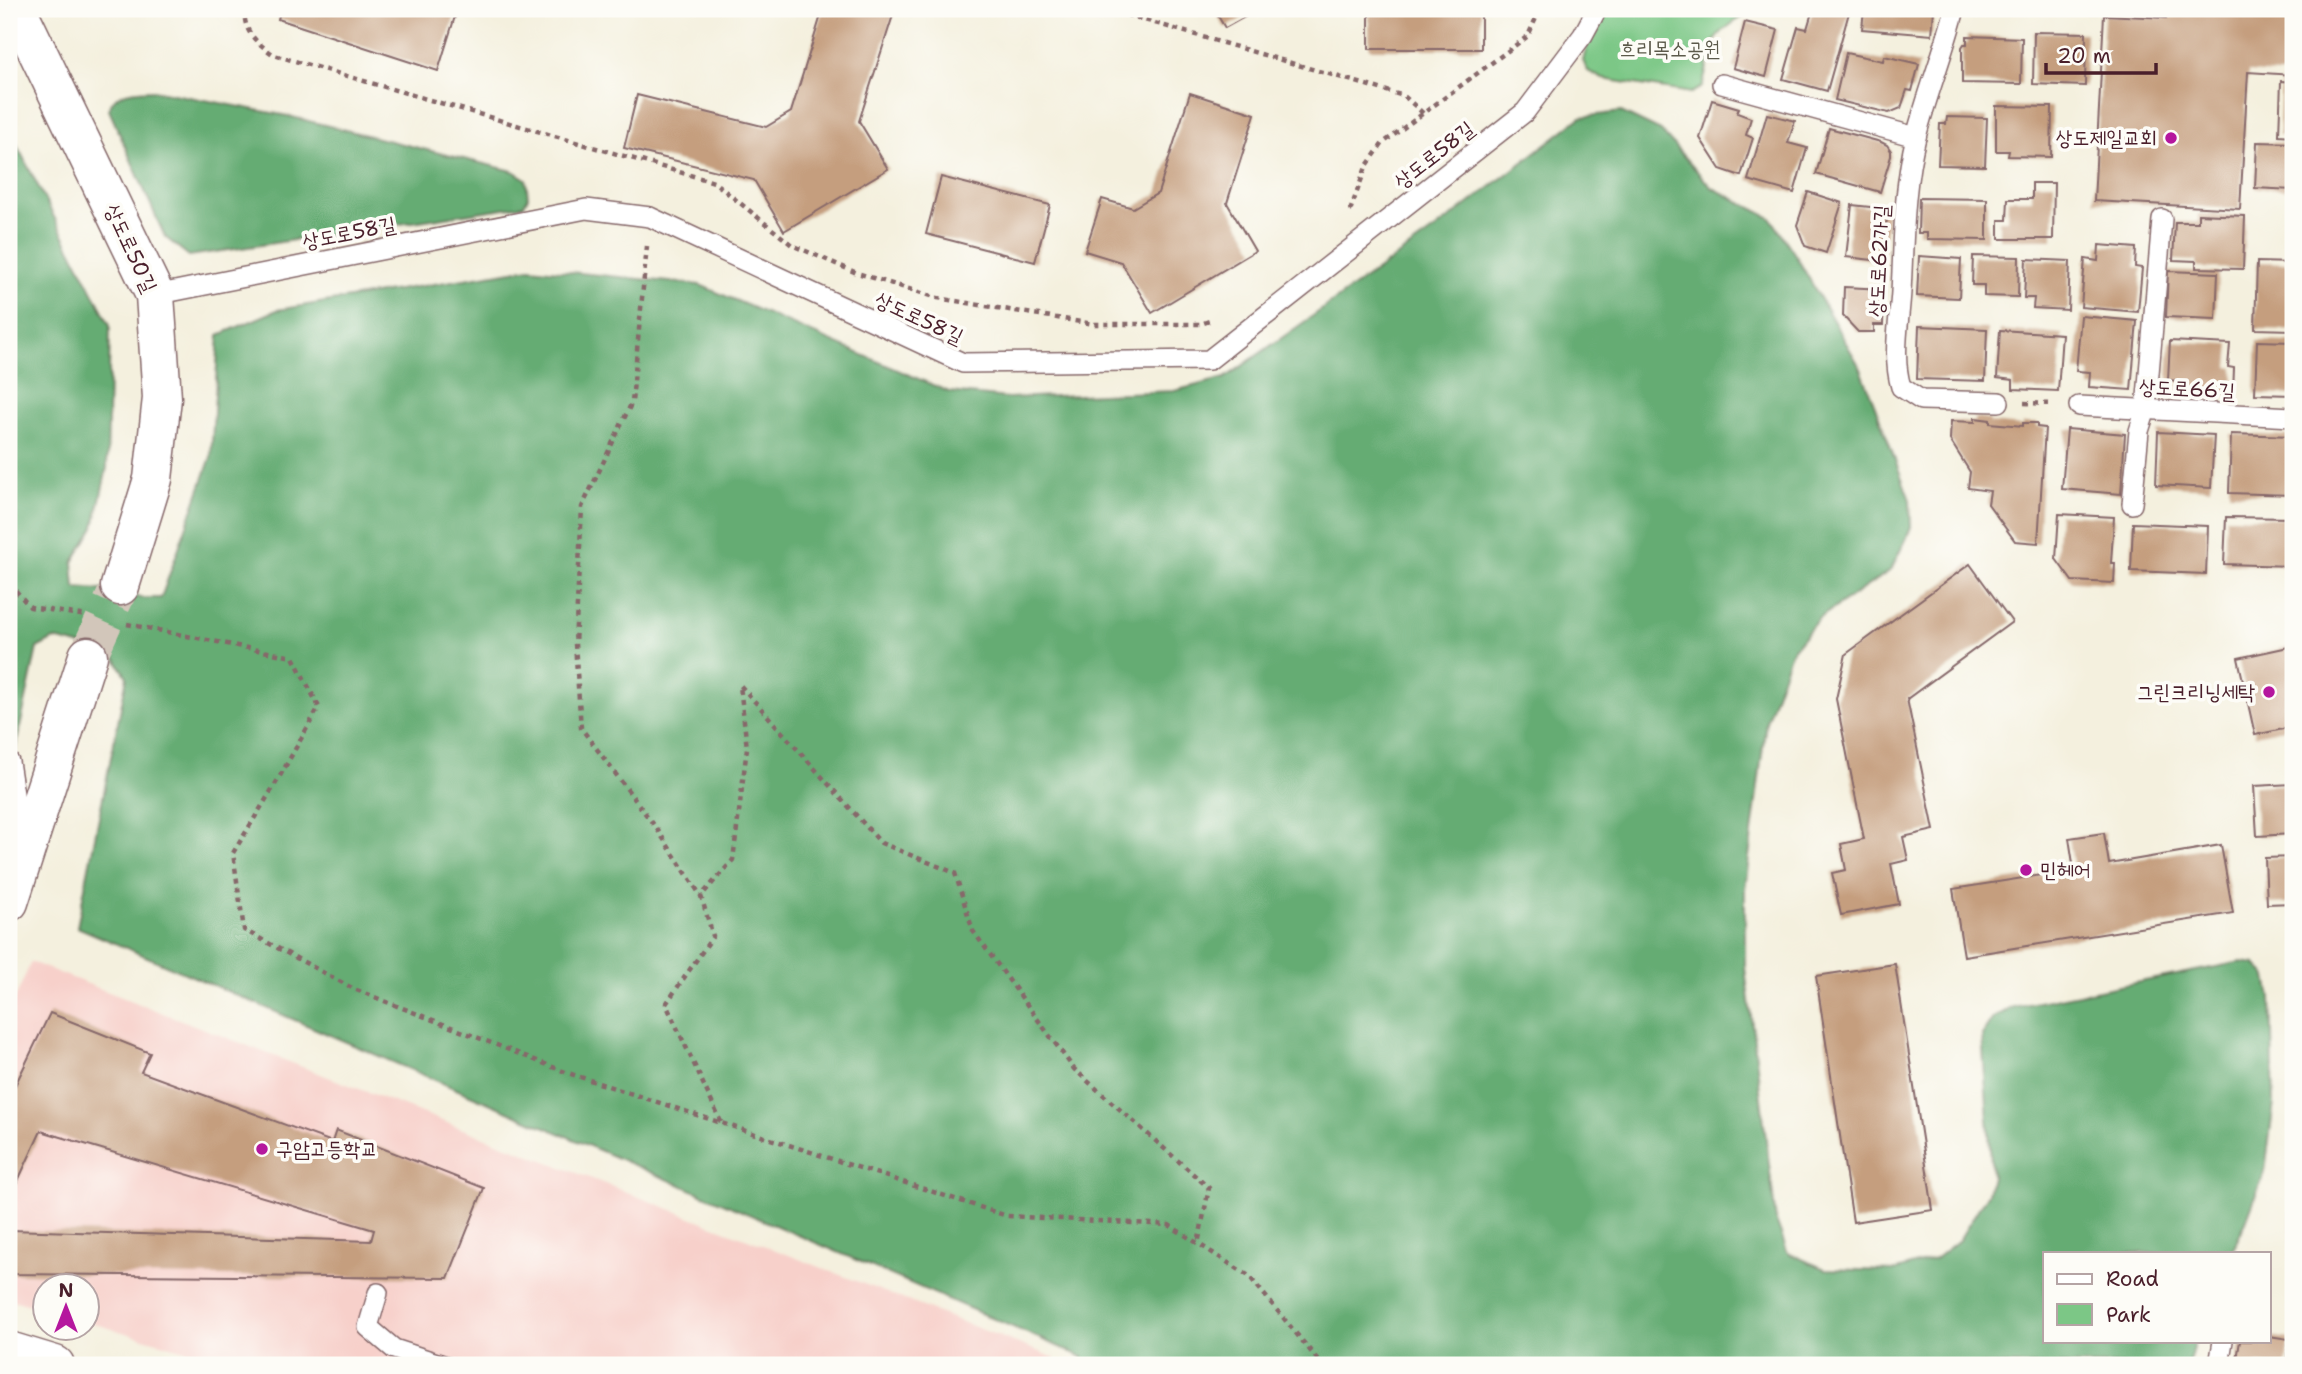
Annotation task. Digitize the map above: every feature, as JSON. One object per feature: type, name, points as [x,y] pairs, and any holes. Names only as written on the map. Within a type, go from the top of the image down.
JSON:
[{"type":"street","name":"상도로50길","points":[[17,9],[155,295],[162,398],[153,479],[118,604]]},
{"type":"street","points":[[9,902],[88,656]]},
{"type":"street","points":[[9,1351],[55,1365]]},
{"type":"lane","name":"상도로58길","points":[[155,295],[586,209],[650,217],[963,363],[1209,360],[1525,112],[1583,35],[1597,9]]},
{"type":"lane","name":"상도로62가길","points":[[1955,9],[1916,137],[1903,223],[1895,369],[1901,387],[1922,400],[1999,402]]},
{"type":"lane","points":[[1722,84],[1916,137]]},
{"type":"lane","points":[[2132,504],[2139,430],[2146,409],[2162,219]]},
{"type":"lane","name":"상도로66길","points":[[2079,406],[2293,417]]},
{"type":"lane","points":[[9,762],[24,857]]},
{"type":"lane","points":[[378,1293],[368,1327],[394,1349],[443,1365]]},
{"type":"lane","points":[[2219,1365],[2224,1342]]},
{"type":"path","points":[[245,9],[244,19],[255,41],[274,55],[714,182],[792,245],[857,273],[938,298],[1093,324],[1200,324],[1223,316]]},
{"type":"path","points":[[1107,9],[1404,96],[1424,114]]},
{"type":"path","points":[[1350,213],[1366,167],[1383,143],[1528,36],[1537,9]]},
{"type":"path","points":[[650,217],[632,402],[582,507],[575,644],[581,728],[657,829],[701,896],[713,936],[666,1004],[721,1122]]},
{"type":"path","points":[[1999,402],[2079,406]]},
{"type":"path","points":[[9,583],[30,607],[91,617]]},
{"type":"path","points":[[118,604],[293,657],[318,708],[233,853],[244,930],[354,989],[568,1073],[1007,1216],[1169,1225],[1249,1276],[1322,1365]]},
{"type":"path","points":[[701,896],[733,860],[747,748],[740,685],[881,843],[955,873],[973,931],[1074,1069],[1209,1188],[1198,1244]]},
{"type":"shaded area","name":"구암고등학교","points":[[31,962],[1055,1358],[1051,1365],[237,1365],[102,1326],[102,1272],[32,1272],[32,1305],[9,1299],[9,1012]]},
{"type":"green space","name":"흐리목소공원","points":[[1609,9],[1758,9],[1737,20],[1718,36],[1711,48],[1702,87],[1691,93],[1603,79],[1588,71],[1583,61],[1587,45]]},
{"type":"green space","points":[[153,90],[288,116],[513,171],[526,179],[528,197],[524,205],[189,256],[165,237],[109,110],[111,103],[120,95]]},
{"type":"green space","points":[[1621,112],[1661,131],[1711,187],[1771,218],[1861,369],[1910,500],[1911,528],[1891,570],[1818,619],[1791,652],[1766,722],[1745,889],[1745,967],[1776,1221],[1788,1253],[1825,1269],[1893,1271],[1935,1259],[1959,1240],[1988,1193],[1992,1176],[1982,1035],[1993,1018],[2013,1007],[2241,962],[2256,964],[2267,977],[2271,998],[2274,1103],[2265,1171],[2231,1252],[2043,1252],[2043,1342],[2195,1342],[2188,1365],[1079,1365],[1083,1357],[77,927],[127,677],[112,653],[54,639],[37,648],[9,779],[9,130],[110,325],[107,468],[94,527],[73,562],[75,588],[116,591],[142,598],[161,598],[211,457],[219,335],[277,310],[530,268],[700,285],[949,392],[1008,398],[1174,391],[1225,378],[1437,228],[1581,117]]},
{"type":"building","points":[[281,9],[457,10],[438,71],[278,19]]},
{"type":"building","points":[[823,9],[895,9],[859,121],[888,169],[784,231],[754,180],[624,148],[637,95],[766,127],[791,112]]},
{"type":"building","points":[[1214,9],[1259,9],[1225,28]]},
{"type":"building","points":[[1369,9],[1481,9],[1481,49],[1369,49]]},
{"type":"building","points":[[1813,9],[1850,9],[1827,91],[1783,79],[1798,27],[1807,29]]},
{"type":"building","points":[[1864,9],[1934,9],[1932,35],[1862,29]]},
{"type":"building","points":[[2097,9],[2146,9],[2145,12]]},
{"type":"building","name":"상도제일교회","points":[[2167,9],[2293,9],[2293,75],[2248,72],[2240,209],[2094,201],[2104,15],[2166,18]]},
{"type":"building","points":[[1745,22],[1778,30],[1766,77],[1733,68]]},
{"type":"building","points":[[2034,32],[2086,33],[2085,86],[2033,84]]},
{"type":"building","points":[[1967,36],[2022,38],[2021,84],[1962,83],[1962,47],[1967,44]]},
{"type":"building","points":[[1846,53],[1883,61],[1884,56],[1919,64],[1912,91],[1907,90],[1901,108],[1889,113],[1835,100]]},
{"type":"building","points":[[2281,81],[2293,82],[2293,136],[2279,135]]},
{"type":"building","points":[[1190,93],[1255,114],[1227,203],[1255,251],[1152,313],[1121,262],[1085,251],[1102,199],[1133,208],[1158,193]]},
{"type":"building","points":[[1712,100],[1739,108],[1737,113],[1751,118],[1746,135],[1753,138],[1741,176],[1720,169],[1700,138]]},
{"type":"building","points":[[1996,106],[2052,107],[2051,157],[2008,156],[2009,151],[1996,151]]},
{"type":"building","points":[[1767,114],[1795,121],[1788,143],[1807,148],[1794,193],[1748,180]]},
{"type":"building","points":[[1947,117],[1987,118],[1985,166],[1938,165],[1940,124],[1946,124]]},
{"type":"building","points":[[1829,128],[1887,145],[1891,156],[1880,192],[1816,174]]},
{"type":"building","points":[[2257,142],[2293,143],[2293,190],[2255,188]]},
{"type":"building","points":[[941,177],[1050,205],[1035,262],[926,234]]},
{"type":"building","points":[[2032,183],[2054,183],[2053,239],[1999,239],[1999,220],[2007,220],[2008,199],[2032,199]]},
{"type":"building","points":[[1808,192],[1842,203],[1826,253],[1805,246],[1797,225]]},
{"type":"building","points":[[1919,198],[1987,199],[1987,240],[1927,239],[1927,233],[1918,233]]},
{"type":"building","points":[[1852,205],[1888,209],[1882,261],[1846,257]]},
{"type":"building","points":[[2198,214],[2245,216],[2243,269],[2196,268],[2196,261],[2173,260],[2175,222],[2198,222]]},
{"type":"building","points":[[2099,245],[2136,248],[2135,267],[2142,268],[2138,312],[2081,307],[2085,259],[2098,261]]},
{"type":"building","points":[[1919,256],[1961,259],[1959,298],[1917,296]]},
{"type":"building","points":[[1973,256],[2019,257],[2018,297],[1984,296],[1984,285],[1972,285]]},
{"type":"building","points":[[2026,259],[2070,261],[2068,310],[2033,308],[2034,298],[2024,298]]},
{"type":"building","points":[[2257,262],[2293,263],[2293,330],[2255,329]]},
{"type":"building","points":[[2168,271],[2218,273],[2216,319],[2166,317]]},
{"type":"building","points":[[1844,287],[1884,289],[1883,325],[1874,325],[1874,332],[1858,332],[1843,316]]},
{"type":"building","points":[[2081,316],[2137,321],[2131,390],[2089,387],[2090,372],[2076,371]]},
{"type":"building","points":[[1919,326],[1987,329],[1985,381],[1917,379]]},
{"type":"building","points":[[2000,330],[2062,334],[2058,391],[2013,389],[2013,380],[1997,378]]},
{"type":"building","points":[[2170,341],[2230,344],[2228,367],[2234,368],[2233,394],[2178,391],[2179,381],[2168,380]]},
{"type":"building","points":[[2257,341],[2293,342],[2293,395],[2255,394]]},
{"type":"building","points":[[1975,418],[1990,420],[1990,423],[2023,426],[2023,423],[2037,423],[2037,427],[2045,428],[2038,543],[2015,541],[1988,504],[1990,491],[1968,488],[1970,472],[1950,440],[1951,421],[1975,422]]},
{"type":"building","points":[[2067,429],[2125,434],[2121,494],[2062,489]]},
{"type":"building","points":[[2158,432],[2214,435],[2211,488],[2156,485]]},
{"type":"building","points":[[2231,434],[2293,436],[2293,495],[2229,493]]},
{"type":"building","points":[[2059,514],[2114,517],[2111,563],[2115,563],[2114,583],[2072,581],[2056,559]]},
{"type":"building","points":[[2226,517],[2293,518],[2293,566],[2224,564]]},
{"type":"building","points":[[2133,523],[2208,526],[2206,574],[2131,571]]},
{"type":"building","points":[[1970,564],[2012,622],[1907,699],[1934,830],[1903,837],[1908,860],[1891,864],[1899,904],[1841,915],[1832,873],[1846,870],[1841,844],[1864,839],[1836,699],[1846,654]]},
{"type":"building","name":"그린크리닝세탁","points":[[2293,646],[2293,727],[2255,735],[2238,658]]},
{"type":"building","points":[[2293,784],[2293,834],[2257,836],[2254,786]]},
{"type":"building","points":[[2104,833],[2109,864],[2221,845],[2233,913],[1964,956],[1953,889],[2074,870],[2069,838]]},
{"type":"building","points":[[2293,857],[2293,903],[2267,904],[2265,858]]},
{"type":"building","points":[[1895,964],[1933,1210],[1853,1222],[1816,976]]},
{"type":"building","points":[[50,1013],[150,1053],[141,1072],[332,1142],[336,1130],[484,1188],[448,1278],[102,1275],[102,1272],[9,1274],[9,1230],[371,1241],[374,1230],[41,1131],[9,1200],[9,1098]]},
{"type":"building","points":[[2291,1204],[2293,1261],[2289,1261]]},
{"type":"building","points":[[2270,1336],[2289,1339],[2286,1365],[2236,1365],[2240,1342],[2270,1342]]},
{"type":"tunnel","points":[[88,656],[120,586]]},
{"type":"place","name":"상도제일교회","points":[[2171,138]]},
{"type":"place","name":"그린크리닝세탁","points":[[2269,692]]},
{"type":"place","name":"민헤어","points":[[2026,870]]},
{"type":"place","name":"구암고등학교","points":[[262,1149]]}]
